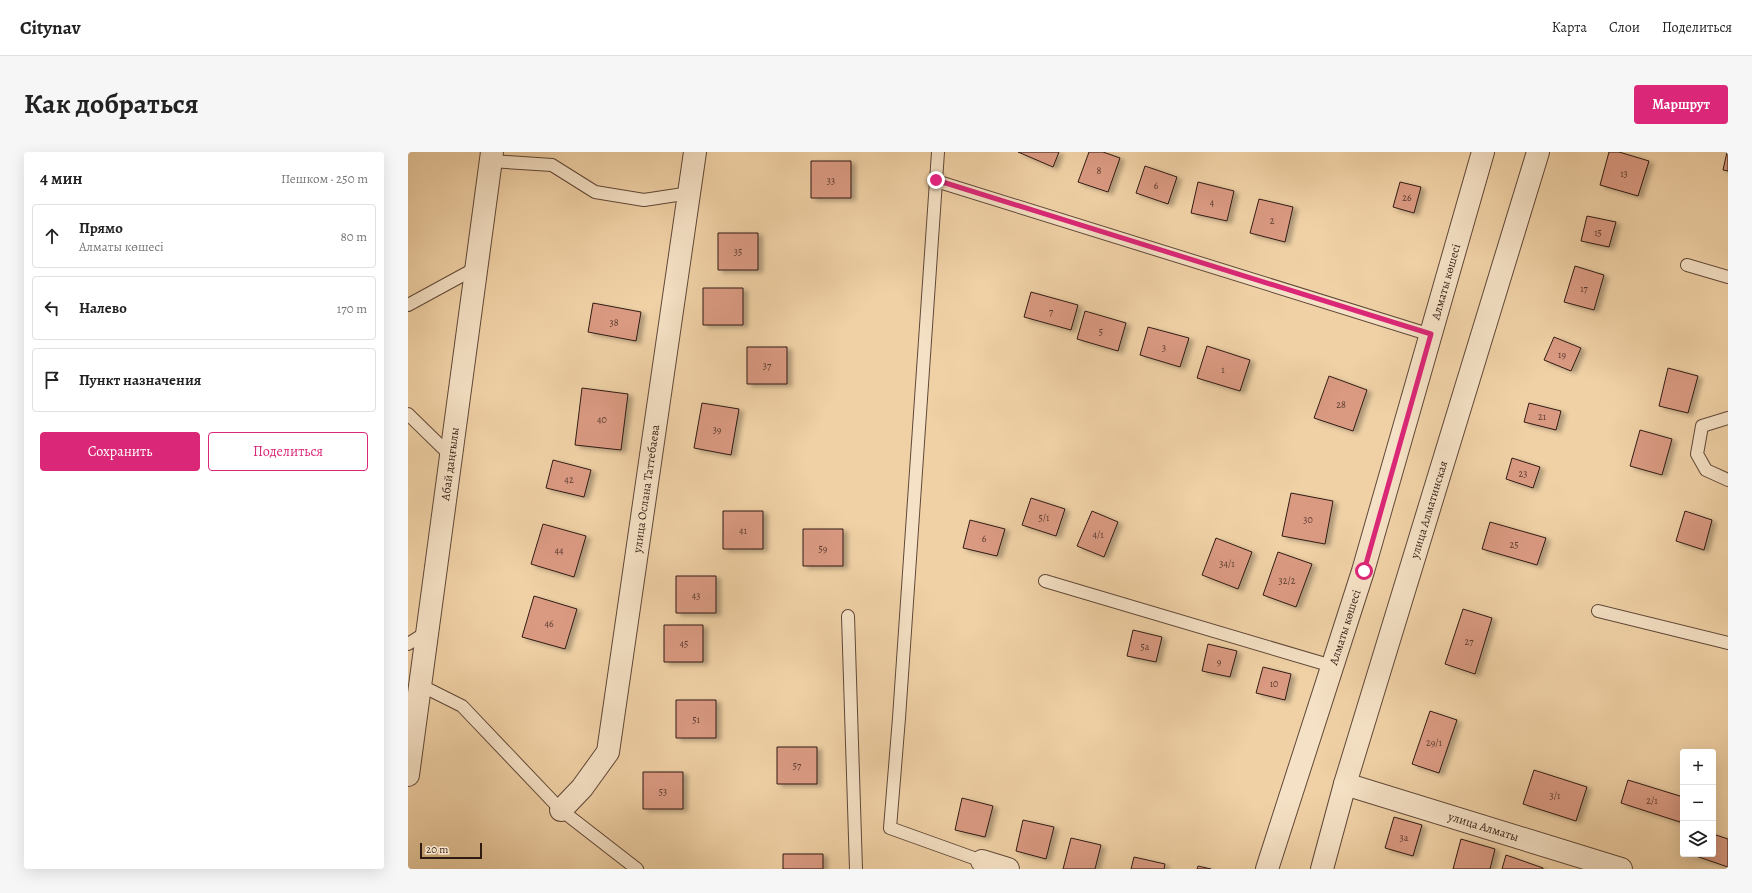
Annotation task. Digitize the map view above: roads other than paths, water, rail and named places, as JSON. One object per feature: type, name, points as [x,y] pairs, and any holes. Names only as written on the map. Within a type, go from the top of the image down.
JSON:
[{"type":"street","name":"улица Ослана Таттебаева","points":[[561,810],[582,788],[608,752],[695,152]]},
{"type":"street","name":"Алматы көшесі","points":[[1267,869],[1364,571],[1483,152]]},
{"type":"street","name":"улица Алматинская","points":[[1322,869],[1345,784],[1538,152]]},
{"type":"street","name":"Абай даңғылы","points":[[408,775],[491,157]]},
{"type":"street","name":"улица Алматы","points":[[1345,784],[1621,869]]},
{"type":"street","points":[[982,861],[1008,869]]},
{"type":"lane","points":[[938,152],[900,718],[890,828],[982,861]]},
{"type":"lane","points":[[491,157],[552,165],[595,192],[644,200],[690,193]]},
{"type":"lane","points":[[936,180],[1431,334]]},
{"type":"lane","points":[[1687,265],[1728,277]]},
{"type":"lane","points":[[408,305],[476,268]]},
{"type":"lane","points":[[408,414],[451,456]]},
{"type":"lane","points":[[1728,418],[1702,426],[1697,454],[1706,470],[1728,480]]},
{"type":"lane","points":[[1045,581],[1332,666]]},
{"type":"lane","points":[[1598,611],[1728,643]]},
{"type":"lane","points":[[848,616],[856,869]]},
{"type":"lane","points":[[408,644],[427,632]]},
{"type":"lane","points":[[420,685],[462,706],[561,810],[637,869]]}]
